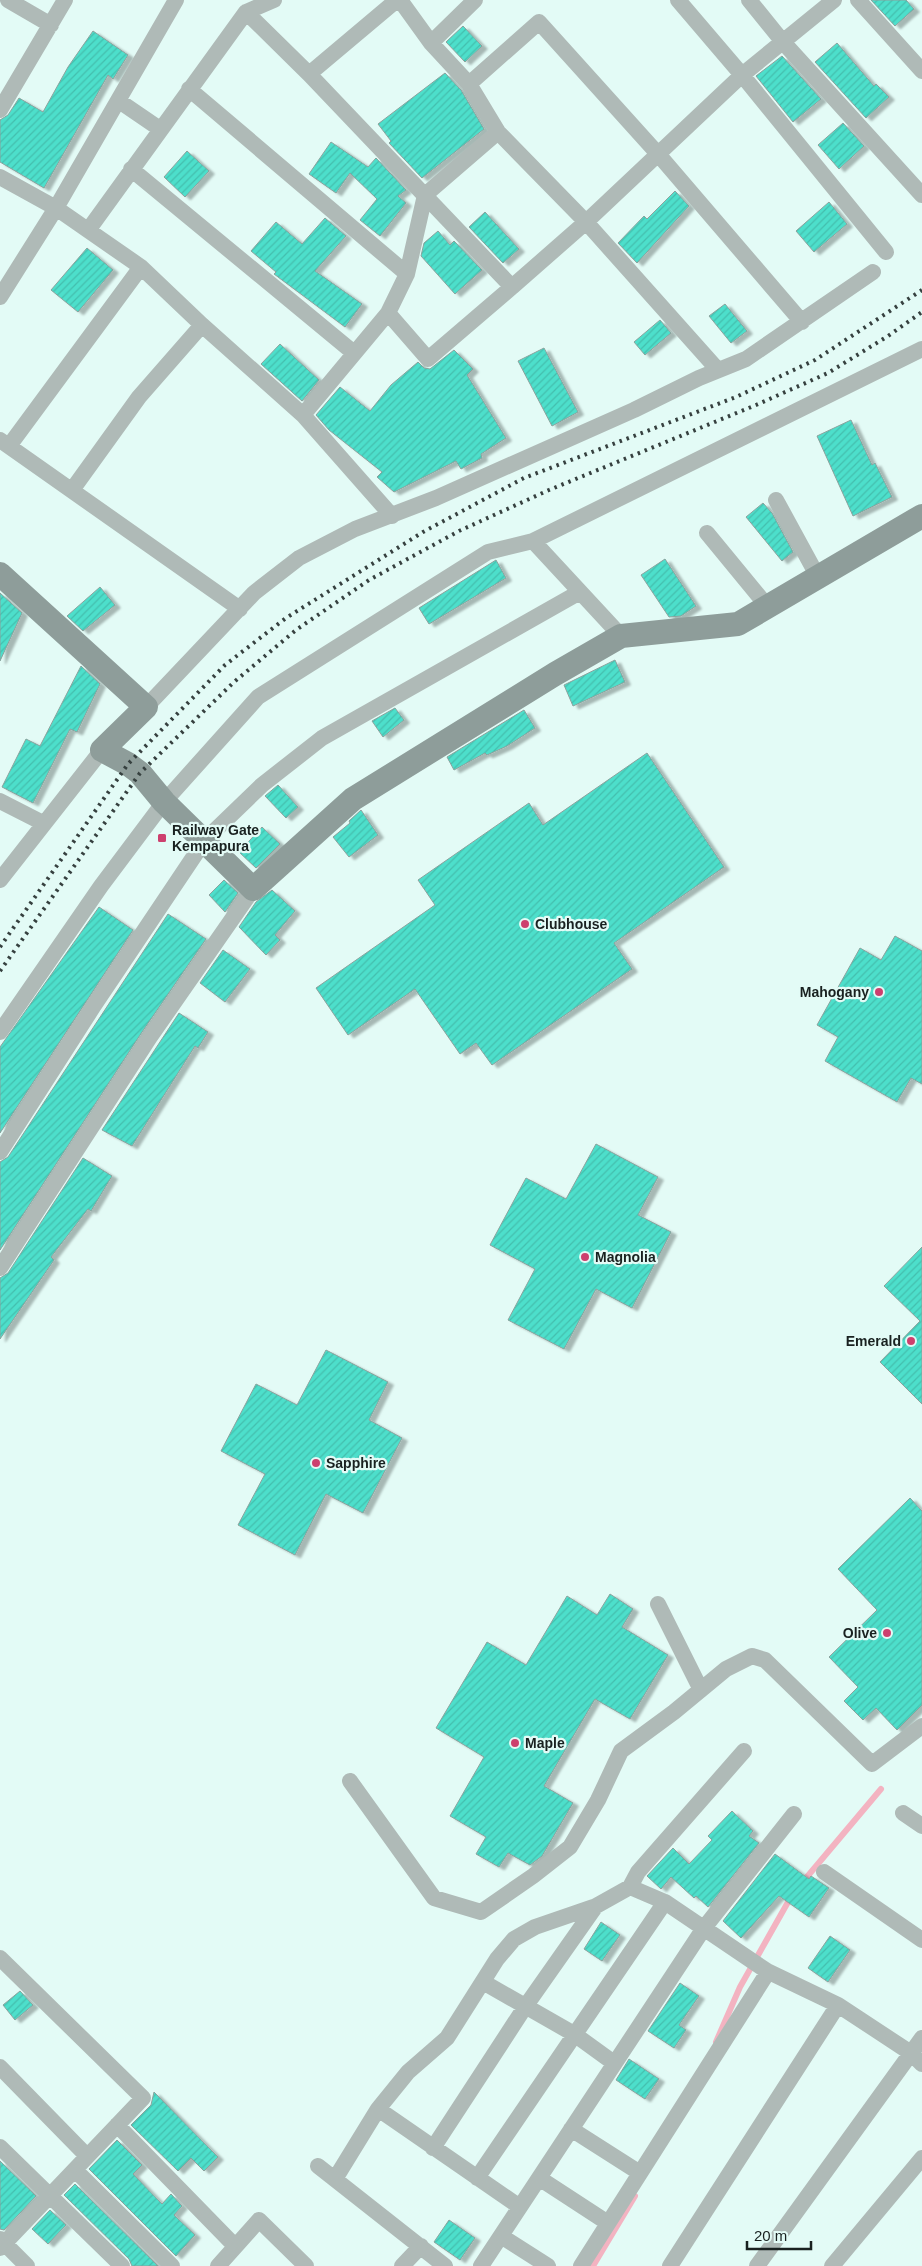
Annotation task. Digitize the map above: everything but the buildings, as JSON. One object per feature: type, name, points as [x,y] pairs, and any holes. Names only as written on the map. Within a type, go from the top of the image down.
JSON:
[{"type":"street","points":[[8,0],[51,25]]},
{"type":"street","points":[[2,103],[65,0]]},
{"type":"street","points":[[0,297],[56,208],[176,0]]},
{"type":"street","points":[[90,229],[131,169],[246,12],[274,0]]},
{"type":"street","points":[[309,74],[398,0],[431,43],[469,84],[498,132],[586,222],[718,370]]},
{"type":"street","points":[[431,43],[475,0]]},
{"type":"street","points":[[678,0],[742,75],[886,252]]},
{"type":"street","points":[[749,0],[783,42],[922,195]]},
{"type":"street","points":[[388,313],[428,359],[586,222],[742,75],[834,0]]},
{"type":"street","points":[[858,0],[922,71]]},
{"type":"street","points":[[246,12],[309,74],[512,286]]},
{"type":"street","points":[[469,84],[539,22],[658,154],[802,322]]},
{"type":"street","points":[[189,89],[407,274]]},
{"type":"street","points":[[119,101],[160,129]]},
{"type":"street","points":[[302,415],[388,313],[407,274],[425,195],[498,132]]},
{"type":"street","points":[[131,169],[354,353]]},
{"type":"street","points":[[0,177],[90,229],[141,267],[302,415],[392,516]]},
{"type":"street","points":[[141,267],[5,443],[240,609]]},
{"type":"street","points":[[0,880],[102,750],[146,707],[254,594],[299,558],[355,529],[392,516],[496,472],[718,370],[746,359],[873,272]]},
{"type":"street","points":[[72,490],[139,397],[202,325]]},
{"type":"street","points":[[0,1032],[164,802],[258,697],[488,552],[534,542],[922,349]]},
{"type":"street","points":[[776,500],[818,577]]},
{"type":"street","points":[[0,1268],[150,1037],[253,889],[353,799],[555,674],[621,636],[738,624],[922,516]]},
{"type":"street","points":[[708,533],[767,606]]},
{"type":"street","points":[[534,542],[621,636]]},
{"type":"street","points":[[0,574],[146,707]]},
{"type":"street","points":[[0,1152],[92,1007],[205,840],[262,785],[322,738],[580,592]]},
{"type":"street","points":[[102,750],[140,773],[164,802],[253,889]]},
{"type":"street","points":[[0,801],[44,823]]},
{"type":"street","points":[[658,1604],[701,1690]]},
{"type":"street","points":[[350,1781],[434,1898],[481,1912],[533,1876],[570,1847],[598,1800],[621,1751],[726,1669],[752,1656],[765,1660],[872,1764],[922,1726]]},
{"type":"street","points":[[335,2179],[378,2108],[408,2072],[446,2038],[482,1982],[514,1939],[535,1927],[596,1906],[630,1887],[638,1872],[744,1751]]},
{"type":"street","points":[[903,1813],[922,1826]]},
{"type":"street","points":[[481,2266],[704,1928],[794,1814]]},
{"type":"street","points":[[824,1872],[922,1940]]},
{"type":"street","points":[[630,1887],[665,1902],[765,1970],[838,2005],[916,2058]]},
{"type":"street","points":[[477,2178],[665,1902]]},
{"type":"street","points":[[433,2148],[525,2007],[596,1906]]},
{"type":"street","points":[[0,1958],[143,2098],[2,2244],[27,2266]]},
{"type":"street","points":[[581,2266],[720,2048],[765,1970]]},
{"type":"street","points":[[482,1982],[574,2034],[614,2063]]},
{"type":"street","points":[[670,2266],[838,2005]]},
{"type":"street","points":[[757,2266],[916,2058],[922,2038]]},
{"type":"street","points":[[0,2067],[87,2156]]},
{"type":"street","points":[[378,2108],[520,2207]]},
{"type":"street","points":[[117,2125],[235,2246]]},
{"type":"street","points":[[571,2129],[640,2173]]},
{"type":"street","points":[[0,2147],[122,2266]]},
{"type":"street","points":[[832,2266],[922,2158]]},
{"type":"street","points":[[318,2166],[445,2266]]},
{"type":"street","points":[[75,2170],[172,2266]]},
{"type":"street","points":[[539,2178],[608,2223]]},
{"type":"street","points":[[218,2266],[259,2220],[306,2266]]},
{"type":"street","points":[[501,2236],[548,2266]]},
{"type":"street","points":[[402,2266],[421,2246]]},
{"type":"waterway","points":[[801,1884],[881,1789]]},
{"type":"waterway","points":[[716,2042],[740,1987],[792,1895]]},
{"type":"waterway","points":[[593,2266],[635,2196]]},
{"type":"railway","points":[[0,947],[128,764],[225,665],[286,618],[423,532],[524,478],[736,397],[815,360],[922,290]]},
{"type":"railway","points":[[0,971],[140,773],[234,682],[296,630],[369,580],[459,531],[549,490],[756,405],[828,373],[888,336],[922,312]]},
{"type":"place","name":"Railway Gate Kempapura","points":[[162,838]]},
{"type":"place","name":"Clubhouse","points":[[525,924]]},
{"type":"place","name":"Mahogany","points":[[879,992]]},
{"type":"place","name":"Magnolia","points":[[585,1257]]},
{"type":"place","name":"Emerald","points":[[911,1341]]},
{"type":"place","name":"Sapphire","points":[[316,1463]]},
{"type":"place","name":"Olive","points":[[887,1633]]},
{"type":"place","name":"Maple","points":[[515,1743]]}]
